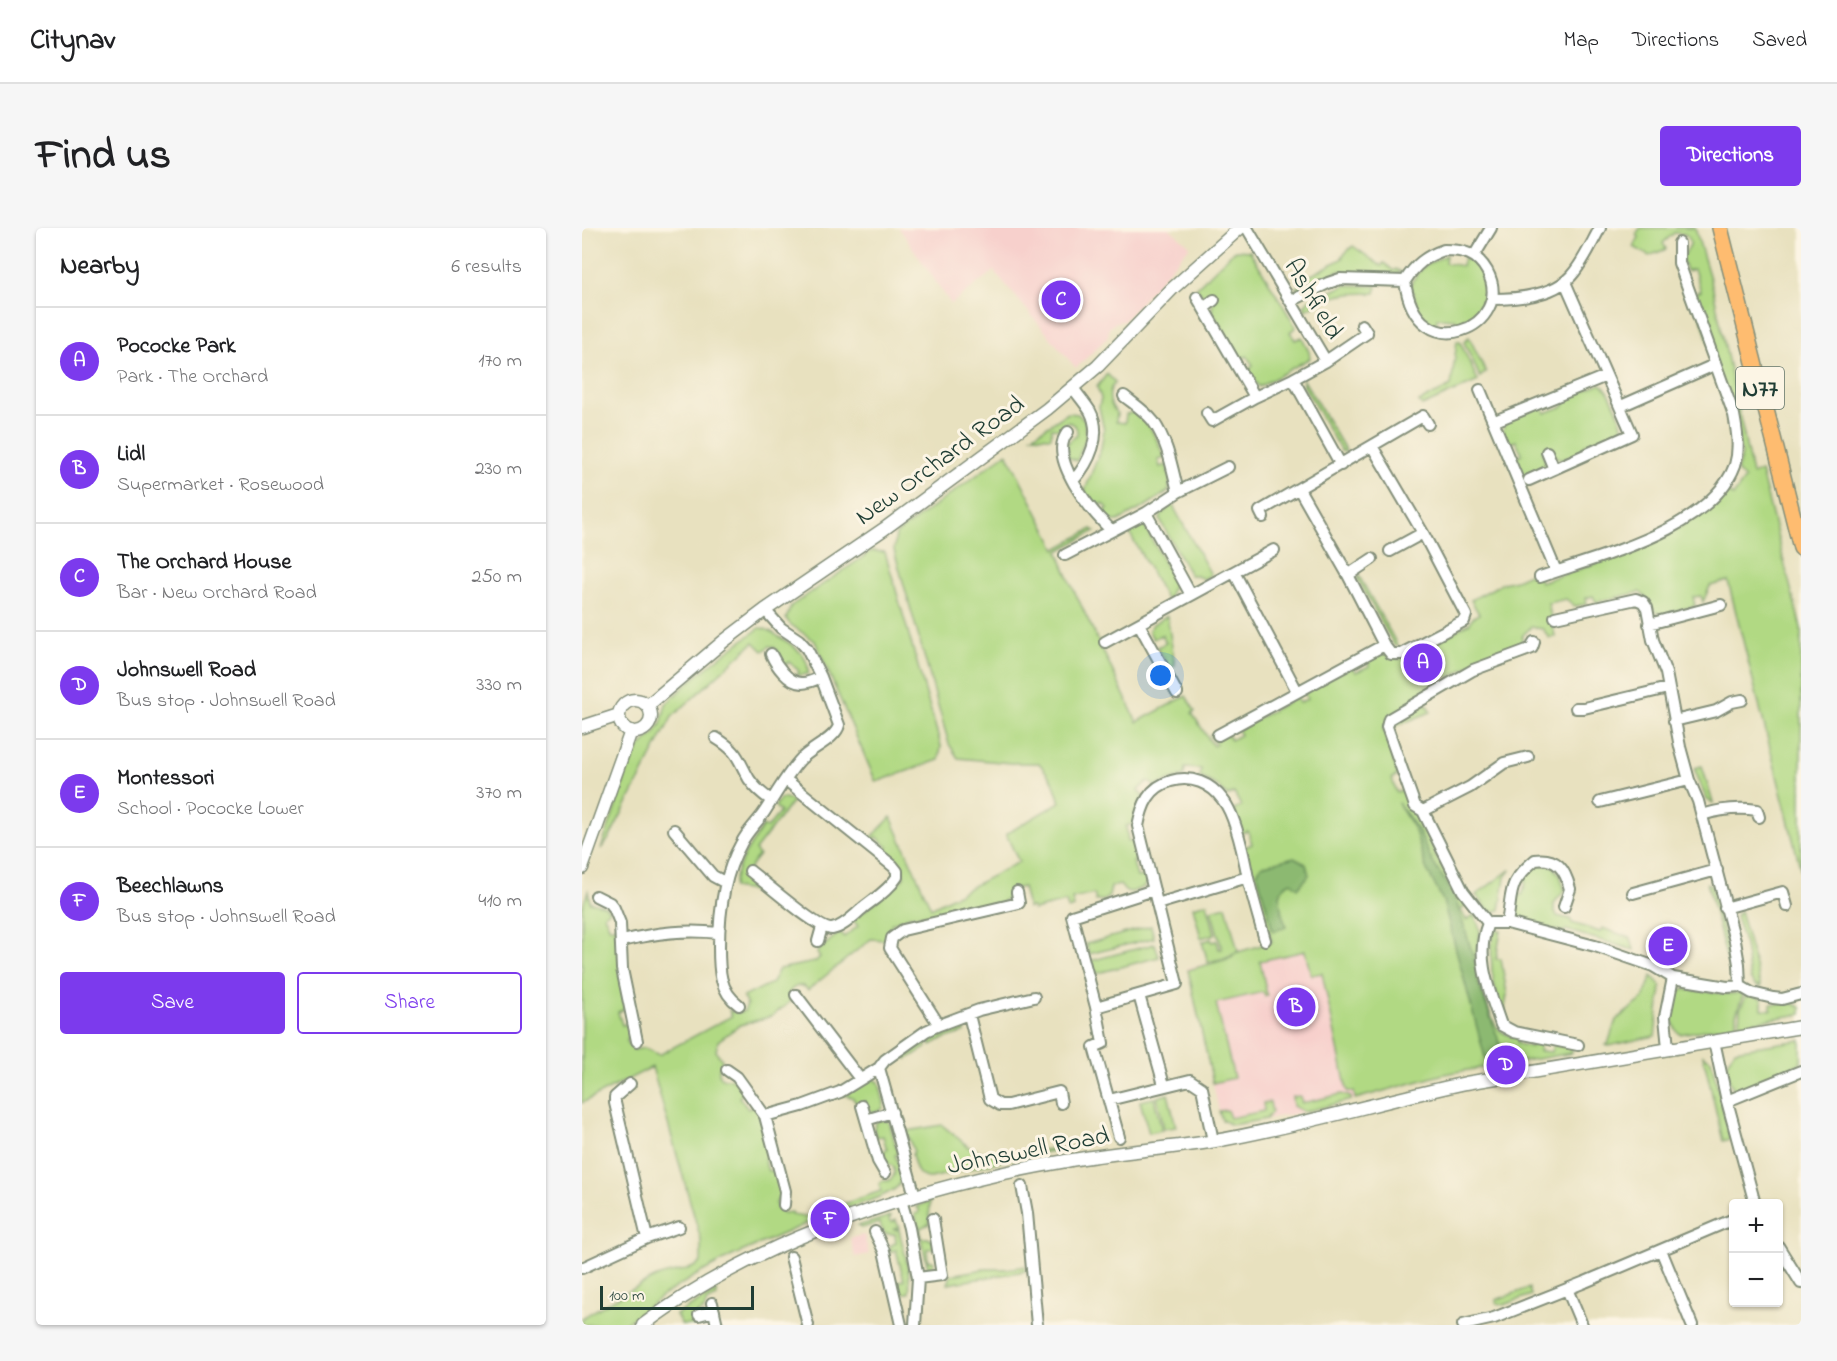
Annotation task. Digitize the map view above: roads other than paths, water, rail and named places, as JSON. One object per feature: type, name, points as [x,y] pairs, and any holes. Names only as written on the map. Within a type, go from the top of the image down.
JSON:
[{"type":"main road","name":"N77","points":[[1720,228],[1801,548]]},
{"type":"street","name":"New Orchard Road","points":[[647,706],[724,641],[765,610],[933,493],[1073,388],[1098,366],[1172,289],[1240,228]]},
{"type":"street","name":"Ashfield","points":[[1247,228],[1326,361]]},
{"type":"street","points":[[1474,256],[1491,228]]},
{"type":"street","points":[[1492,298],[1524,298],[1565,282],[1577,267],[1600,228]]},
{"type":"street","points":[[1540,577],[1623,549],[1667,530],[1705,504],[1723,486],[1735,463],[1738,440],[1734,415],[1679,263],[1679,243]]},
{"type":"street","points":[[1444,250],[1458,250],[1474,256],[1486,269],[1494,292],[1485,314],[1469,328],[1452,333],[1427,326],[1414,313],[1405,281],[1419,263],[1431,254],[1444,250]]},
{"type":"street","points":[[1291,302],[1340,279],[1405,281]]},
{"type":"street","points":[[1529,480],[1632,434],[1565,282]]},
{"type":"street","points":[[1197,297],[1255,397]]},
{"type":"street","points":[[1204,308],[1214,300]]},
{"type":"street","name":"Ashfield","points":[[1207,413],[1212,421],[1255,397],[1293,380],[1367,333],[1362,326]]},
{"type":"street","points":[[1620,406],[1714,365]]},
{"type":"street","points":[[1495,421],[1606,376]]},
{"type":"street","points":[[1293,380],[1341,465]]},
{"type":"street","points":[[1072,481],[1084,468],[1093,449],[1095,430],[1091,412],[1073,388]]},
{"type":"street","points":[[1480,390],[1495,421],[1556,571]]},
{"type":"street","points":[[1124,396],[1153,421],[1169,453],[1178,492]]},
{"type":"street","points":[[1263,517],[1260,511],[1423,416],[1428,424]]},
{"type":"street","points":[[1068,432],[1061,448],[1072,481],[1095,515],[1111,530]]},
{"type":"street","points":[[1299,489],[1391,654],[1401,654],[1464,621],[1466,615],[1423,533],[1372,446]]},
{"type":"street","points":[[1547,452],[1554,469]]},
{"type":"street","points":[[1065,555],[1228,467]]},
{"type":"street","points":[[1146,513],[1191,595]]},
{"type":"street","points":[[1390,551],[1423,533]]},
{"type":"street","points":[[1105,642],[1274,550]]},
{"type":"street","points":[[1348,575],[1372,559]]},
{"type":"street","points":[[1234,572],[1297,691]]},
{"type":"street","points":[[1555,617],[1636,599],[1643,602],[1647,608],[1649,624],[1666,673],[1674,721],[1689,780],[1702,815],[1737,950],[1740,986]]},
{"type":"street","points":[[1649,624],[1721,605]]},
{"type":"street","points":[[739,1005],[724,989],[720,975],[719,933],[726,883],[740,844],[800,760],[838,729],[838,719],[821,677],[803,643],[787,632],[765,610]]},
{"type":"street","points":[[1139,624],[1177,693]]},
{"type":"street","points":[[1534,642],[1532,648],[1473,670],[1389,719],[1387,727],[1415,806],[1423,811],[1463,891],[1488,923],[1482,954],[1485,975],[1501,1025],[1514,1032],[1578,1045]]},
{"type":"street","points":[[1218,735],[1384,645]]},
{"type":"street","points":[[771,654],[776,666],[795,682],[808,682],[821,677]]},
{"type":"street","points":[[1582,711],[1668,688]]},
{"type":"street","points":[[1674,721],[1716,711],[1732,702],[1742,700]]},
{"type":"street","points":[[631,701],[640,701],[647,706],[650,715],[648,724],[641,730],[631,731],[624,727],[619,715],[623,706],[631,701]]},
{"type":"street","points":[[582,727],[619,715]]},
{"type":"street","points":[[582,868],[631,731]]},
{"type":"street","points":[[716,738],[729,745],[738,755],[749,779],[771,800]]},
{"type":"street","points":[[1423,811],[1470,787],[1504,763],[1528,757]]},
{"type":"street","points":[[1096,1007],[1177,984],[1138,826],[1146,797],[1157,787],[1171,781],[1186,779],[1201,782],[1215,790],[1225,801],[1265,940]]},
{"type":"street","points":[[750,871],[822,927],[835,928],[894,882],[898,875],[897,871],[786,780]]},
{"type":"street","points":[[1605,798],[1689,780]]},
{"type":"street","points":[[1702,815],[1726,808],[1741,807],[1757,810],[1759,817]]},
{"type":"street","points":[[674,831],[713,876],[726,883]]},
{"type":"street","points":[[1507,923],[1511,887],[1518,875],[1535,860],[1552,860],[1559,865],[1570,889],[1564,907]]},
{"type":"street","points":[[1633,895],[1717,870]]},
{"type":"street","points":[[1157,904],[1248,877]]},
{"type":"street","points":[[1119,1137],[1094,1047],[1103,1043],[1072,916],[1154,890]]},
{"type":"street","points":[[939,1025],[890,948],[892,938],[903,930],[1019,903],[1017,892]]},
{"type":"street","points":[[1725,908],[1783,892],[1787,906]]},
{"type":"street","points":[[596,896],[614,908],[620,923],[622,969],[637,1041]]},
{"type":"street","points":[[1488,923],[1507,923],[1595,946],[1653,966],[1673,978],[1727,987],[1740,986],[1752,993],[1773,998],[1782,999],[1801,994]]},
{"type":"street","points":[[818,941],[822,927]]},
{"type":"street","points":[[622,941],[681,930],[719,933]]},
{"type":"street","points":[[1668,1048],[1665,1017],[1673,978]]},
{"type":"street","points":[[796,995],[860,1079]]},
{"type":"street","points":[[1139,995],[1164,1085]]},
{"type":"street","points":[[765,1116],[829,1097],[879,1068],[885,1060],[926,1031],[939,1025],[979,1010],[1034,997]]},
{"type":"street","points":[[969,1015],[990,1099],[1000,1106],[1059,1092],[1061,1103]]},
{"type":"street","name":"Johnswell Road","points":[[643,1325],[698,1288],[743,1264],[840,1222],[901,1200],[1002,1173],[1057,1162],[1213,1141],[1287,1128],[1463,1083],[1801,1027]]},
{"type":"street","points":[[1714,1041],[1727,1101],[1754,1199]]},
{"type":"street","points":[[879,1068],[915,1196]]},
{"type":"street","points":[[728,1070],[737,1077],[765,1116],[785,1191],[784,1205]]},
{"type":"street","points":[[1727,1101],[1801,1071]]},
{"type":"street","points":[[1108,1100],[1190,1080],[1202,1088],[1213,1141]]},
{"type":"street","points":[[630,1084],[615,1097],[615,1103],[647,1238]]},
{"type":"street","points":[[862,1106],[878,1161],[885,1173]]},
{"type":"street","points":[[866,1120],[892,1112]]},
{"type":"street","points":[[1022,1186],[1038,1325]]},
{"type":"street","points":[[901,1200],[909,1228],[918,1278],[915,1325]]},
{"type":"street","points":[[918,1278],[942,1275],[933,1219]]},
{"type":"street","points":[[1463,1325],[1494,1318],[1729,1221]]},
{"type":"street","points":[[582,1268],[647,1238],[679,1227]]},
{"type":"street","points":[[874,1232],[884,1251],[901,1325]]},
{"type":"street","points":[[1661,1250],[1692,1325]]},
{"type":"street","points":[[1783,1253],[1801,1283]]},
{"type":"street","points":[[791,1257],[808,1325]]},
{"type":"street","points":[[1567,1289],[1582,1325]]},
{"type":"street","points":[[896,1302],[917,1303]]},
{"type":"street","points":[[699,1315],[713,1307],[717,1325]]},
{"type":"place","name":"The Orchard House","points":[[1061,300]]},
{"type":"place","name":"Pococke Park","points":[[1423,663]]},
{"type":"place","name":"Montessori","points":[[1668,946]]},
{"type":"place","name":"Lidl","points":[[1296,1007]]},
{"type":"place","name":"Johnswell Road","points":[[1506,1065]]},
{"type":"place","name":"Beechlawns","points":[[830,1219]]}]
